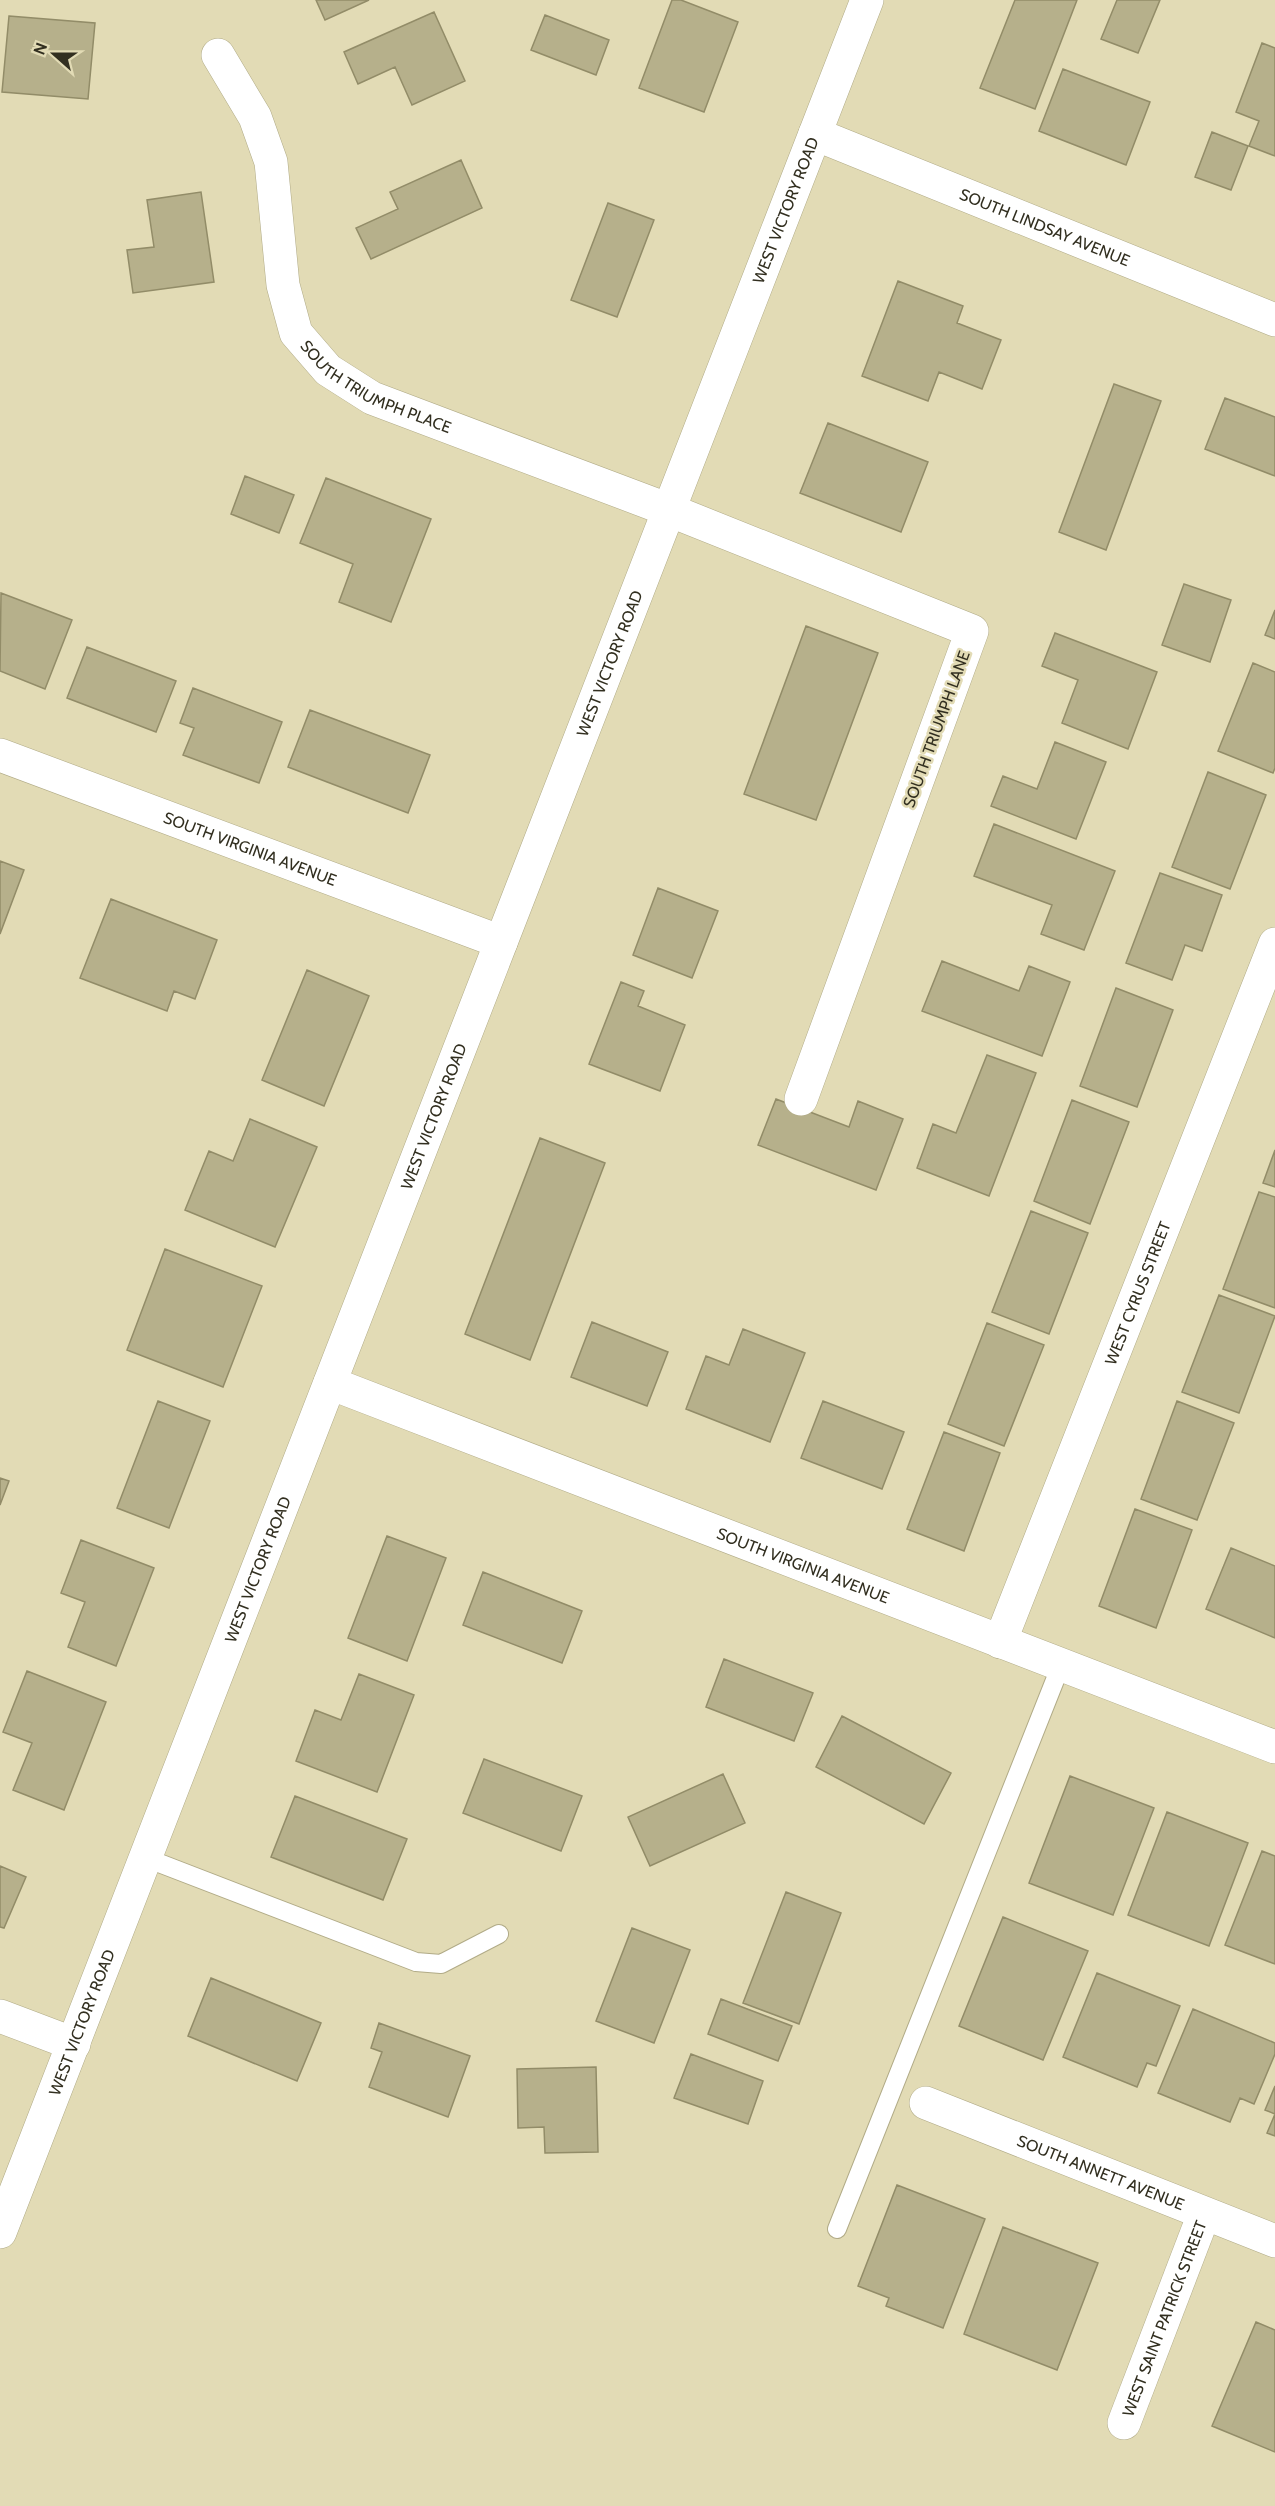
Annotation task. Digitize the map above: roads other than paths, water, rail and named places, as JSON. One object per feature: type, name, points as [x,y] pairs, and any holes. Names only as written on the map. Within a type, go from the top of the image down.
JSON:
[{"type":"street","name":"WEST VICTORY ROAD","points":[[0,2232],[867,0]]},
{"type":"street","name":"SOUTH TRIUMPH PLACE","points":[[218,55],[255,117],[271,162],[283,285],[296,333],[328,370],[372,398],[669,510]]},
{"type":"street","name":"SOUTH LINDSAY AVENUE","points":[[815,134],[1275,320]]},
{"type":"street","name":"SOUTH TRIUMPH LANE","points":[[669,510],[972,630],[801,1099]]},
{"type":"street","name":"SOUTH VIRGINIA AVENUE","points":[[0,755],[501,942]]},
{"type":"street","name":"WEST CYRUS STREET","points":[[1000,1641],[1275,944]]},
{"type":"street","name":"SOUTH VIRGINIA AVENUE","points":[[330,1383],[1275,1747]]},
{"type":"street","points":[[0,2016],[74,2044]]},
{"type":"street","name":"SOUTH ANNETT AVENUE","points":[[926,2103],[1275,2241]]},
{"type":"street","name":"WEST SAINT PATRICK STREET","points":[[1124,2423],[1204,2214]]},
{"type":"lane","points":[[837,2229],[1061,1665]]},
{"type":"lane","points":[[146,1858],[416,1962],[441,1964],[499,1934]]}]
